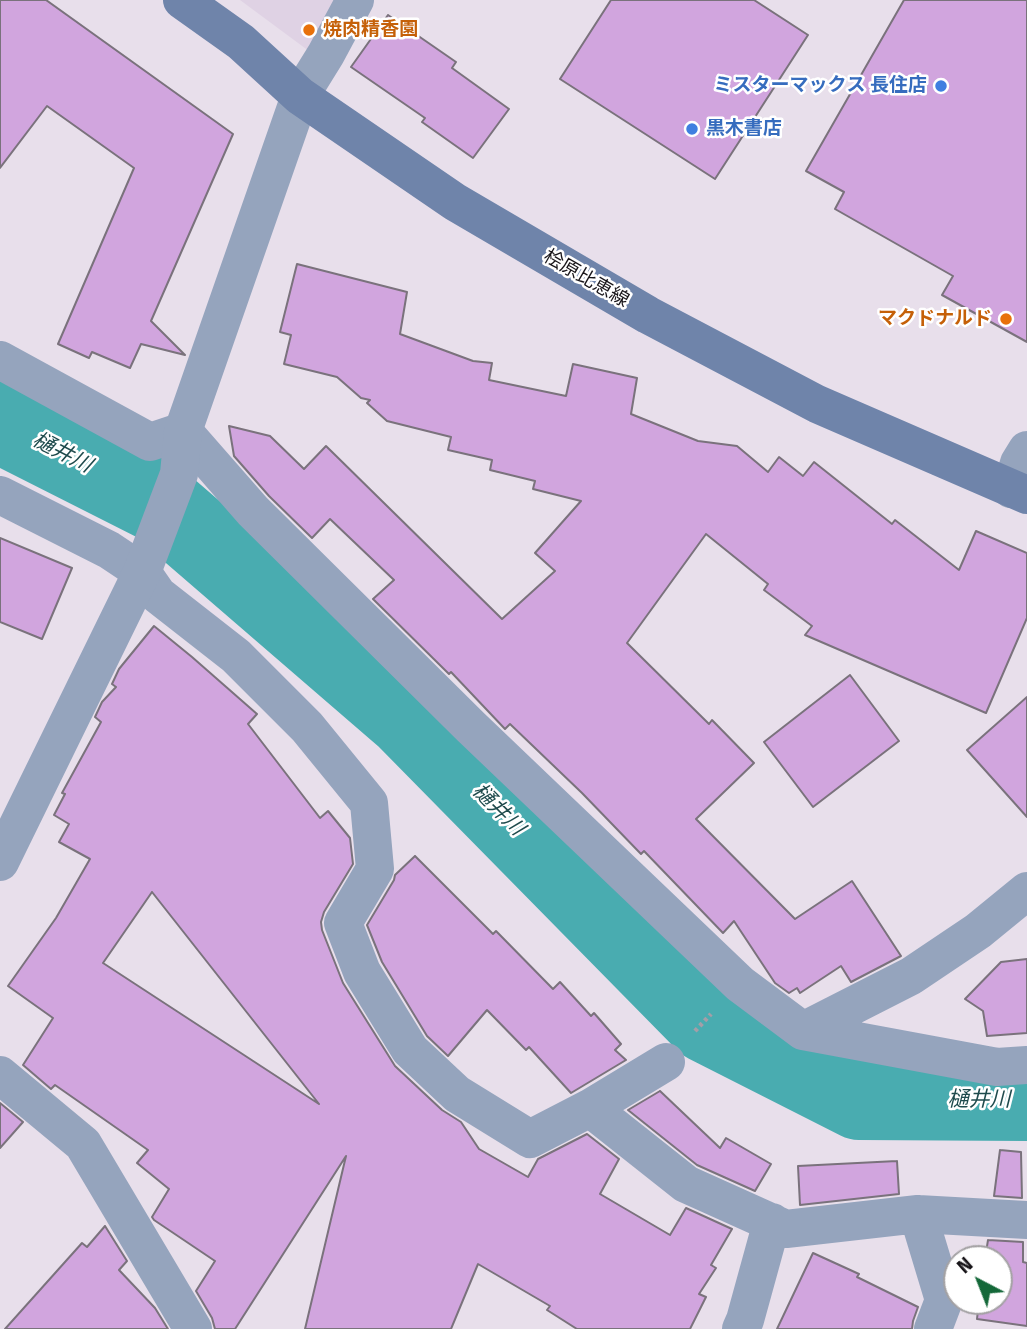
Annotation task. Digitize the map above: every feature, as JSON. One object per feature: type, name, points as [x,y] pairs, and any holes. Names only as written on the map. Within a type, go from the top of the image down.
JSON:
[{"type":"main road","name":"桧原比恵線","points":[[182,0],[241,42],[300,96],[455,202],[648,316],[817,404],[1019,492]]},
{"type":"street","points":[[0,862],[142,572],[179,474],[183,430],[300,96],[355,0]]},
{"type":"street","points":[[0,360],[150,442],[183,430]]},
{"type":"street","points":[[183,430],[253,511],[737,987],[803,1031],[997,1067],[1027,1065]]},
{"type":"street","points":[[1019,492],[1019,463],[1027,450]]},
{"type":"street","points":[[0,495],[108,550],[142,572],[158,595],[236,656],[307,727],[369,803],[375,869],[343,923],[362,972],[410,1050],[457,1094],[530,1139],[590,1108],[666,1062]]},
{"type":"street","points":[[803,1031],[911,976],[978,931],[1027,891]]},
{"type":"street","points":[[0,1075],[83,1144],[193,1329]]},
{"type":"street","points":[[590,1108],[686,1184],[786,1229],[918,1214],[1027,1220]]},
{"type":"street","points":[[918,1214],[944,1300],[933,1329]]},
{"type":"street","points":[[741,1329],[772,1222]]},
{"type":"path","points":[[666,1062],[737,987]]},
{"type":"shaded area","name":"焼肉精香園","points":[[240,0],[353,0],[321,60]]},
{"type":"building","points":[[0,0],[46,0],[233,134],[151,321],[185,355],[141,344],[130,368],[92,352],[89,358],[58,344],[134,168],[47,106],[0,168]]},
{"type":"building","name":"黒木書店","points":[[611,0],[754,0],[808,35],[715,179],[560,79]]},
{"type":"building","name":"ミスターマックス 長住店","points":[[904,0],[1027,0],[1027,342],[942,295],[953,276],[835,209],[844,192],[806,171]]},
{"type":"building","points":[[388,15],[456,62],[452,68],[509,109],[473,158],[422,122],[425,118],[351,67]]},
{"type":"building","points":[[297,264],[407,292],[400,334],[473,361],[492,363],[489,380],[566,396],[573,364],[637,378],[631,414],[698,441],[737,446],[768,472],[779,457],[803,476],[814,462],[892,524],[895,520],[959,570],[976,531],[1027,553],[1027,618],[986,713],[805,635],[812,626],[764,590],[768,584],[706,534],[627,643],[709,724],[712,720],[754,763],[696,819],[795,919],[852,881],[901,956],[851,982],[841,966],[800,993],[797,988],[789,993],[775,983],[734,921],[723,933],[644,851],[641,854],[510,724],[505,729],[451,672],[449,674],[373,599],[394,580],[330,519],[312,538],[269,496],[234,456],[229,426],[270,436],[304,469],[326,446],[502,619],[555,571],[535,553],[581,501],[533,489],[535,481],[490,470],[492,460],[448,450],[451,437],[387,421],[367,403],[370,400],[361,398],[337,377],[284,364],[291,335],[280,332]]},
{"type":"building","points":[[0,538],[72,568],[42,639],[0,622]]},
{"type":"building","points":[[154,626],[257,714],[248,724],[320,818],[328,811],[350,838],[353,864],[324,912],[321,922],[343,983],[395,1066],[442,1110],[461,1122],[479,1149],[528,1177],[538,1159],[587,1134],[619,1159],[600,1194],[670,1235],[686,1208],[732,1229],[711,1265],[716,1268],[699,1294],[706,1297],[690,1329],[577,1329],[547,1310],[550,1306],[478,1264],[451,1329],[305,1329],[346,1156],[235,1329],[215,1329],[212,1318],[196,1291],[215,1261],[152,1217],[169,1189],[137,1163],[148,1150],[55,1085],[51,1089],[23,1065],[53,1018],[8,986],[56,918],[90,859],[59,842],[69,824],[54,815],[65,794],[62,793],[101,722],[95,717],[102,702],[116,687],[112,684],[119,669]],"holes":[[[152,892],[319,1104],[103,963]]]},
{"type":"building","points":[[850,675],[899,741],[813,807],[764,742]]},
{"type":"building","points":[[1027,697],[1027,817],[967,750]]},
{"type":"building","points":[[415,856],[493,934],[496,931],[553,989],[560,982],[591,1016],[594,1013],[621,1044],[615,1050],[626,1060],[571,1093],[529,1047],[526,1050],[487,1010],[448,1056],[427,1036],[382,962],[367,925],[395,875]]},
{"type":"building","points":[[1027,959],[1027,1033],[987,1036],[983,1011],[965,999],[1001,962]]},
{"type":"building","points":[[660,1091],[720,1148],[726,1138],[771,1164],[755,1191],[697,1165],[628,1110]]},
{"type":"building","points":[[0,1103],[23,1122],[0,1148]]},
{"type":"building","points":[[1000,1150],[1021,1152],[1022,1198],[994,1196]]},
{"type":"building","points":[[897,1161],[899,1194],[800,1205],[798,1166]]},
{"type":"building","points":[[105,1226],[127,1261],[119,1270],[155,1308],[168,1329],[5,1329],[82,1243],[87,1247]]},
{"type":"building","points":[[988,1240],[1023,1242],[1023,1262],[1027,1263],[1027,1326],[977,1319],[977,1315],[1013,1315],[1013,1245],[987,1245]]},
{"type":"building","points":[[813,1253],[859,1274],[857,1277],[918,1307],[912,1329],[777,1329]]},
{"type":"waterway","name":"樋井川","points":[[0,422],[158,502],[407,717],[707,1022],[859,1099],[1027,1100]]},
{"type":"place","name":"焼肉精香園","points":[[309,30]]},
{"type":"place","name":"ミスターマックス 長住店","points":[[941,86]]},
{"type":"place","name":"黒木書店","points":[[692,129]]},
{"type":"place","name":"マクドナルド","points":[[1006,319]]}]
